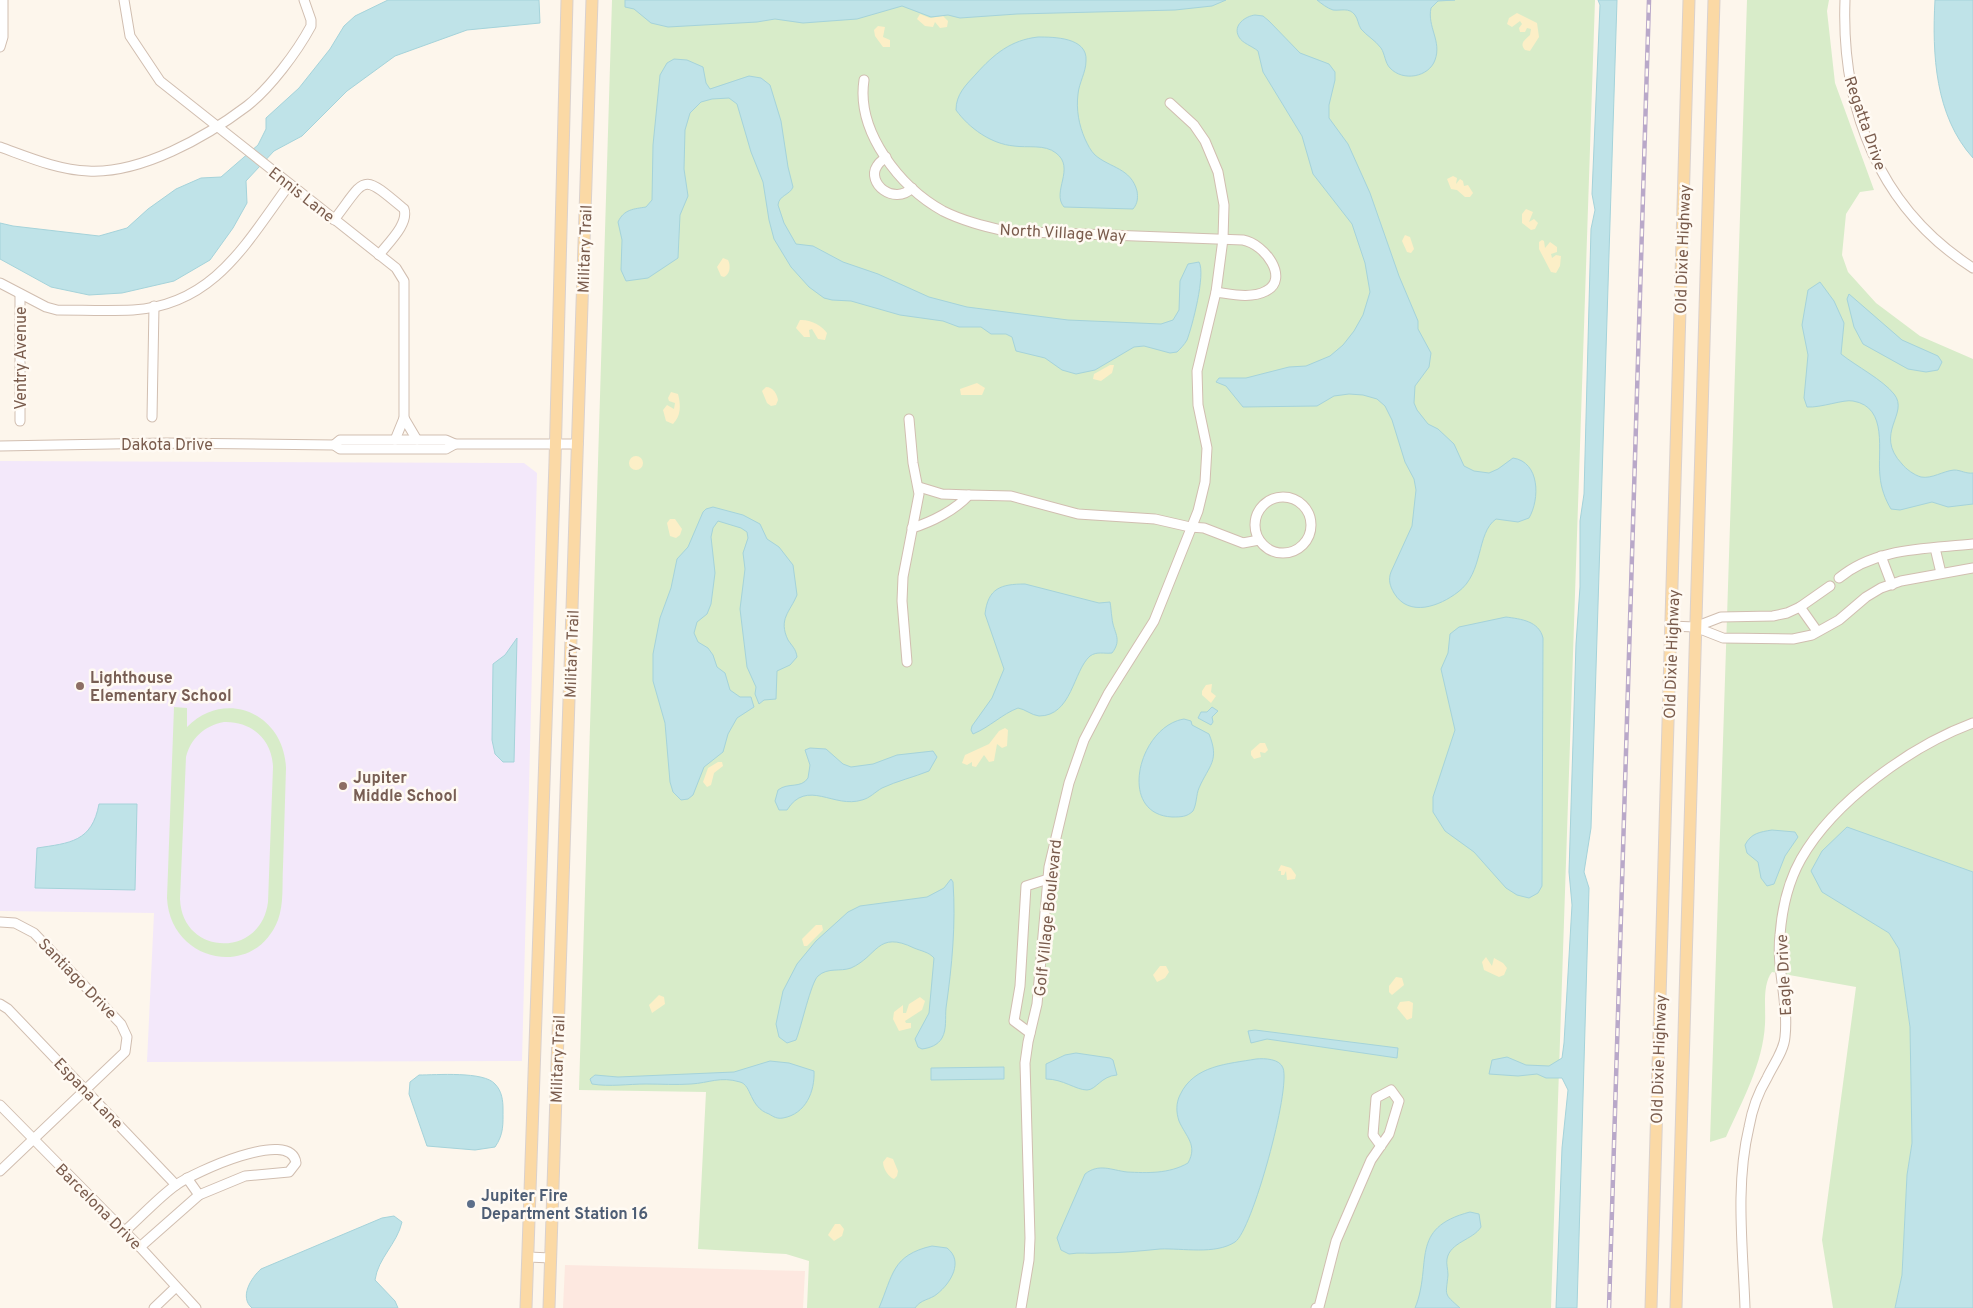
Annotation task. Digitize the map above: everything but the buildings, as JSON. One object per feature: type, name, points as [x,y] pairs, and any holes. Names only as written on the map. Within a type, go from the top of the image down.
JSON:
[{"type":"main road","name":"Military Trail","points":[[526,1308],[556,444],[567,0]]},
{"type":"main road","name":"Military Trail","points":[[549,1308],[592,0]]},
{"type":"main road","name":"Old Dixie Highway","points":[[1651,1308],[1689,0]]},
{"type":"main road","name":"Old Dixie Highway","points":[[1676,1308],[1714,0]]},
{"type":"street","points":[[0,47],[3,0]]},
{"type":"street","name":"Ennis Lane","points":[[124,0],[130,36],[160,81],[396,268],[404,281],[404,418],[395,440]]},
{"type":"street","points":[[0,147],[66,168],[89,171],[143,163],[183,146],[218,126],[248,105],[267,86],[306,35],[311,20],[304,0]]},
{"type":"street","name":"Regatta Drive","points":[[1845,0],[1844,44],[1850,84],[1882,172],[1905,209],[1922,228],[1953,255],[1973,268]]},
{"type":"street","name":"North Village Way","points":[[864,80],[863,105],[872,132],[886,157],[912,188],[943,210],[962,219],[1005,231],[1223,239]]},
{"type":"street","name":"Golf Village Boulevard","points":[[1021,1308],[1030,1242],[1025,1063],[1030,1032],[1038,1004],[1048,879],[1058,818],[1084,740],[1108,694],[1154,621],[1198,512],[1207,466],[1207,448],[1198,405],[1196,377],[1200,352],[1216,292],[1223,239],[1224,199],[1214,160],[1194,125],[1170,103]]},
{"type":"street","points":[[886,157],[877,166],[875,173],[880,185],[888,194],[895,196],[902,196],[912,188]]},
{"type":"street","points":[[334,220],[360,185],[375,184],[404,209],[405,214],[404,220],[379,254]]},
{"type":"street","points":[[0,283],[57,310],[134,310],[154,306],[195,293],[218,276],[237,257],[290,185]]},
{"type":"street","points":[[1216,292],[1237,295],[1262,293],[1269,290],[1276,279],[1272,262],[1261,247],[1244,240],[1223,239]]},
{"type":"street","name":"Ventry Avenue","points":[[20,294],[20,422]]},
{"type":"street","points":[[152,417],[154,306]]},
{"type":"street","points":[[404,418],[417,440]]},
{"type":"street","points":[[907,662],[902,601],[903,577],[919,487],[913,463],[909,419]]},
{"type":"street","name":"Dakota Drive","points":[[334,445],[340,440],[446,440],[455,444],[578,444]]},
{"type":"street","name":"Dakota Drive","points":[[0,446],[166,443],[334,445],[340,449],[446,449],[455,444]]},
{"type":"street","points":[[919,487],[942,494],[1011,496],[1078,514],[1155,519],[1190,528],[1204,528],[1243,543],[1259,540]]},
{"type":"street","points":[[912,528],[940,516],[963,502],[969,495]]},
{"type":"street","points":[[1290,498],[1300,502],[1312,520],[1311,532],[1307,542],[1298,549],[1288,553],[1277,553],[1267,548],[1259,540],[1256,530],[1256,519],[1260,509],[1268,501],[1290,498]]},
{"type":"street","points":[[1840,578],[1853,567],[1881,556],[1973,544]]},
{"type":"street","points":[[1936,548],[1941,573]]},
{"type":"street","points":[[1881,556],[1892,584]]},
{"type":"street","points":[[1672,626],[1696,627],[1723,638],[1793,640],[1817,632],[1839,620],[1866,597],[1892,584],[1973,568]]},
{"type":"street","points":[[1696,627],[1721,617],[1772,616],[1800,607],[1830,586]]},
{"type":"street","points":[[1800,607],[1817,632]]},
{"type":"street","name":"Eagle Drive","points":[[1745,1308],[1742,1178],[1746,1142],[1754,1108],[1786,1038],[1779,936],[1789,886],[1801,859],[1815,840],[1864,789],[1917,750],[1973,723]]},
{"type":"street","points":[[1030,1032],[1014,1021],[1020,986],[1026,886],[1048,879]]},
{"type":"street","name":"Santiago Drive","points":[[0,922],[15,923],[34,933],[121,1024],[127,1037],[124,1052],[86,1090],[32,1139],[8,1166],[0,1171]]},
{"type":"street","name":"Espana Lane","points":[[0,1004],[8,1009],[176,1185]]},
{"type":"street","points":[[1316,1308],[1319,1307],[1336,1241],[1371,1160],[1381,1146],[1389,1134],[1399,1101],[1391,1090],[1376,1098],[1373,1135],[1381,1146]]},
{"type":"street","name":"Barcelona Drive","points":[[0,1105],[125,1231],[196,1308]]},
{"type":"street","points":[[125,1231],[176,1185],[214,1164],[254,1153],[284,1150],[289,1152],[295,1159],[294,1167],[289,1172],[245,1176],[200,1195],[140,1247]]},
{"type":"street","points":[[188,1178],[200,1195]]},
{"type":"street","points":[[528,1257],[551,1258]]},
{"type":"street","points":[[154,1308],[176,1287]]},
{"type":"shaded area","name":"Jupiter Middle School","points":[[0,461],[524,463],[537,473],[522,1061],[147,1062],[154,913],[0,911]]},
{"type":"shaded area","points":[[565,1265],[805,1271],[803,1308],[563,1308]]},
{"type":"green space","points":[[612,0],[1595,0],[1551,1308],[807,1308],[809,1261],[786,1254],[698,1249],[706,1092],[579,1090]]},
{"type":"green space","points":[[1747,0],[1829,0],[1827,11],[1835,83],[1874,190],[1860,192],[1846,214],[1842,255],[1848,272],[1876,303],[1920,336],[1973,359],[1973,872],[1847,828],[1859,914],[1889,933],[1899,949],[1910,1027],[1912,1143],[1907,1175],[1902,1275],[1895,1308],[1833,1308],[1822,1240],[1856,987],[1772,972],[1767,983],[1765,1024],[1756,1068],[1726,1137],[1710,1142]]},
{"type":"green space","points":[[174,707],[187,708],[187,727],[202,715],[219,709],[235,709],[250,713],[264,721],[275,733],[283,749],[286,768],[282,894],[278,920],[266,939],[251,951],[233,957],[215,956],[197,949],[182,937],[172,920],[167,898]],"holes":[[[224,722],[234,722],[251,728],[258,734],[269,748],[272,757],[268,902],[262,921],[252,934],[238,941],[222,943],[207,940],[194,932],[184,918],[180,899],[186,757],[191,744],[199,734],[210,726]]]},
{"type":"sand","points":[[1517,13],[1537,23],[1539,37],[1530,51],[1523,48],[1523,43],[1530,35],[1531,29],[1527,28],[1525,32],[1520,32],[1519,28],[1522,24],[1520,21],[1512,27],[1507,24],[1509,18]]},
{"type":"sand","points":[[920,14],[930,18],[943,16],[948,21],[947,27],[940,28],[935,22],[933,27],[925,26],[917,19]]},
{"type":"sand","points":[[878,26],[885,27],[883,37],[890,40],[890,47],[883,47],[875,36],[874,30]]},
{"type":"sand","points":[[1453,176],[1457,178],[1456,184],[1460,179],[1463,181],[1464,186],[1468,185],[1473,193],[1470,197],[1465,197],[1457,190],[1451,189],[1447,179]]},
{"type":"sand","points":[[1526,209],[1533,212],[1529,222],[1534,219],[1538,223],[1535,229],[1531,230],[1522,223],[1522,214]]},
{"type":"sand","points":[[1405,235],[1410,237],[1414,249],[1411,253],[1407,252],[1402,241]]},
{"type":"sand","points":[[1544,241],[1545,248],[1550,242],[1557,247],[1557,252],[1551,254],[1552,258],[1556,255],[1561,256],[1560,266],[1556,273],[1551,272],[1539,249],[1539,242]]},
{"type":"sand","points":[[723,258],[728,260],[730,267],[728,274],[724,277],[721,276],[717,267]]},
{"type":"sand","points":[[800,320],[822,327],[827,333],[825,340],[818,339],[812,329],[809,330],[810,337],[804,337],[796,328]]},
{"type":"sand","points":[[1110,365],[1114,365],[1112,373],[1101,381],[1093,379],[1094,374]]},
{"type":"sand","points":[[977,383],[985,388],[982,395],[961,395],[960,389]]},
{"type":"sand","points":[[766,387],[771,388],[776,393],[778,400],[776,405],[771,406],[767,403],[762,391]]},
{"type":"sand","points":[[671,392],[678,394],[680,402],[679,414],[673,424],[666,421],[663,410],[667,405],[674,409],[675,403],[669,401],[668,398]]},
{"type":"sand","points":[[633,456],[639,456],[643,463],[639,470],[633,470],[629,466],[629,460]]},
{"type":"sand","points":[[670,519],[675,519],[682,529],[680,535],[676,538],[670,536],[667,523]]},
{"type":"sand","points":[[1212,684],[1211,692],[1216,696],[1211,703],[1202,695],[1202,691],[1206,685]]},
{"type":"sand","points":[[1005,728],[1008,730],[1007,746],[1002,748],[997,744],[994,761],[989,762],[984,755],[976,767],[972,766],[972,762],[967,765],[962,763],[965,755],[989,744],[999,731]]},
{"type":"sand","points":[[1260,743],[1265,743],[1268,750],[1265,753],[1260,752],[1261,757],[1254,759],[1251,751]]},
{"type":"sand","points":[[718,762],[722,762],[723,766],[714,773],[711,785],[707,787],[703,782],[708,768]]},
{"type":"sand","points":[[1281,865],[1291,868],[1296,875],[1295,879],[1287,880],[1286,871],[1284,875],[1281,875],[1281,871],[1278,871]]},
{"type":"sand","points":[[816,925],[822,925],[823,930],[807,946],[804,946],[802,939]]},
{"type":"sand","points":[[1486,957],[1492,966],[1494,958],[1503,963],[1507,968],[1504,975],[1499,977],[1484,970],[1482,962]]},
{"type":"sand","points":[[1160,966],[1166,966],[1169,972],[1165,978],[1157,982],[1153,975]]},
{"type":"sand","points":[[1396,977],[1402,978],[1404,985],[1392,995],[1389,992],[1389,986]]},
{"type":"sand","points":[[659,995],[664,997],[665,1004],[652,1013],[649,1005]]},
{"type":"sand","points":[[920,997],[925,1001],[922,1010],[905,1021],[906,1023],[911,1023],[911,1028],[899,1031],[893,1019],[894,1012],[903,1005],[903,1013],[906,1013],[909,1004]]},
{"type":"sand","points":[[1409,1001],[1413,1003],[1412,1018],[1407,1020],[1397,1008],[1400,1002]]},
{"type":"sand","points":[[887,1157],[893,1159],[898,1171],[894,1179],[884,1167],[883,1162]]},
{"type":"sand","points":[[835,1224],[840,1224],[844,1229],[842,1236],[834,1241],[828,1235]]},
{"type":"water","points":[[388,0],[539,0],[540,23],[467,30],[395,56],[347,91],[302,136],[274,151],[246,181],[247,203],[233,228],[210,260],[174,281],[122,293],[89,295],[51,287],[0,259],[0,223],[99,236],[127,228],[148,209],[176,189],[201,178],[221,177],[258,145],[266,129],[266,118],[299,88],[330,49],[344,26],[355,16]]},
{"type":"water","points":[[625,0],[1226,0],[1212,6],[1175,10],[1017,14],[960,18],[948,15],[931,17],[902,6],[857,19],[803,23],[775,19],[757,22],[668,27],[651,23],[634,9],[625,7]]},
{"type":"water","points":[[1317,0],[1455,0],[1438,1],[1431,8],[1430,15],[1437,47],[1435,60],[1432,66],[1422,74],[1408,76],[1395,72],[1390,68],[1381,48],[1361,29],[1353,13],[1348,10],[1333,10]]},
{"type":"water","points":[[1598,0],[1617,0],[1591,828],[1584,872],[1589,888],[1577,1308],[1556,1308],[1562,1148],[1568,1090],[1562,1078],[1546,1078],[1537,1074],[1518,1076],[1489,1074],[1492,1060],[1507,1057],[1526,1065],[1549,1066],[1562,1058],[1564,1043],[1572,905],[1569,872],[1576,644],[1580,587],[1580,521],[1584,494],[1591,229],[1595,210],[1592,194],[1600,5]]},
{"type":"water","points":[[1935,0],[1973,0],[1973,158],[1960,141],[1943,104],[1934,42]]},
{"type":"water","points":[[1255,15],[1263,16],[1269,21],[1300,53],[1329,64],[1335,72],[1329,105],[1329,118],[1348,144],[1370,193],[1399,276],[1418,321],[1418,329],[1431,353],[1429,367],[1415,386],[1414,403],[1417,410],[1428,424],[1438,429],[1454,444],[1464,466],[1474,471],[1489,473],[1513,458],[1522,461],[1533,474],[1536,492],[1533,510],[1529,518],[1518,522],[1496,519],[1485,534],[1472,575],[1466,584],[1451,597],[1434,605],[1416,607],[1408,605],[1400,601],[1391,588],[1391,572],[1412,526],[1416,490],[1414,479],[1405,462],[1392,420],[1385,406],[1377,399],[1349,394],[1334,396],[1317,406],[1243,407],[1226,386],[1216,382],[1219,378],[1246,378],[1289,367],[1306,366],[1330,356],[1343,345],[1354,331],[1363,315],[1370,292],[1365,263],[1352,224],[1313,174],[1302,136],[1263,72],[1258,51],[1242,41],[1237,33],[1239,25],[1244,19]]},
{"type":"water","points":[[1038,37],[1068,40],[1076,43],[1085,53],[1086,65],[1077,100],[1081,128],[1088,145],[1095,155],[1125,173],[1134,183],[1137,198],[1133,209],[1064,207],[1060,194],[1064,166],[1062,159],[1056,153],[1047,148],[1005,145],[997,142],[974,129],[956,110],[956,104],[962,90],[989,60],[1019,41]]},
{"type":"water","points":[[674,59],[687,60],[703,67],[706,83],[710,89],[749,76],[761,78],[770,85],[781,121],[793,187],[790,192],[780,199],[778,205],[784,223],[796,244],[813,246],[843,262],[878,274],[929,297],[967,307],[1068,320],[1161,324],[1173,320],[1179,310],[1180,281],[1188,264],[1199,262],[1201,268],[1200,289],[1187,340],[1177,352],[1170,353],[1144,346],[1134,347],[1095,370],[1076,374],[1062,370],[1045,358],[1016,351],[1012,337],[1006,334],[991,334],[981,327],[959,327],[943,321],[900,315],[851,301],[824,298],[809,287],[791,267],[774,239],[763,182],[751,152],[737,104],[729,98],[701,102],[690,113],[685,130],[684,169],[688,196],[680,215],[678,258],[648,278],[626,281],[621,270],[622,240],[618,222],[626,212],[646,207],[652,200],[653,145],[660,75],[667,63]]},
{"type":"water","points":[[1820,282],[1834,301],[1844,323],[1841,354],[1883,384],[1894,394],[1898,401],[1898,409],[1891,434],[1894,453],[1906,468],[1921,477],[1929,477],[1954,470],[1973,473],[1973,504],[1948,507],[1932,502],[1900,510],[1891,509],[1881,485],[1879,432],[1877,421],[1872,412],[1864,405],[1853,401],[1807,407],[1804,398],[1808,355],[1802,325],[1808,290]]},
{"type":"water","points":[[1849,294],[1902,340],[1938,356],[1942,362],[1938,370],[1926,372],[1908,369],[1863,344],[1854,327],[1847,299]]},
{"type":"water","points":[[713,507],[743,515],[760,524],[767,539],[779,547],[793,565],[797,595],[786,616],[784,626],[785,633],[797,657],[790,665],[777,671],[776,699],[764,700],[759,704],[755,694],[756,687],[747,667],[740,609],[745,569],[743,553],[748,538],[747,532],[741,528],[718,521],[713,528],[711,537],[715,573],[711,604],[707,614],[697,622],[694,633],[698,642],[708,648],[713,655],[717,667],[725,673],[730,690],[740,697],[751,697],[754,707],[737,718],[728,734],[723,752],[704,767],[693,795],[688,799],[681,800],[673,792],[670,782],[665,723],[653,681],[653,654],[660,618],[671,588],[677,559],[688,547],[703,512]]},
{"type":"water","points":[[1025,584],[1099,603],[1110,602],[1117,644],[1112,653],[1098,653],[1090,656],[1084,663],[1065,701],[1050,714],[1039,716],[1018,708],[973,734],[972,726],[992,698],[1004,669],[985,614],[989,598],[997,589],[1009,585]]},
{"type":"water","points":[[1506,617],[1533,624],[1541,632],[1543,638],[1542,886],[1538,893],[1529,898],[1517,895],[1506,888],[1474,852],[1445,831],[1433,812],[1433,797],[1455,730],[1441,669],[1448,653],[1450,634],[1459,627]]},
{"type":"water","points":[[517,638],[514,762],[503,762],[495,754],[492,740],[493,664],[505,655]]},
{"type":"water","points":[[1212,707],[1218,711],[1212,717],[1213,722],[1211,725],[1198,718],[1201,712],[1207,712]]},
{"type":"water","points":[[1184,719],[1191,721],[1192,725],[1209,734],[1213,757],[1197,793],[1193,811],[1184,816],[1172,817],[1155,812],[1144,801],[1139,787],[1140,770],[1146,752],[1155,737],[1168,725]]},
{"type":"water","points":[[810,748],[826,749],[843,764],[851,767],[873,764],[897,755],[933,751],[937,757],[929,771],[882,788],[865,799],[852,802],[822,796],[803,796],[795,801],[787,810],[779,810],[775,801],[778,790],[786,786],[798,785],[808,778],[810,765],[805,750]]},
{"type":"water","points":[[99,804],[137,804],[135,890],[35,888],[37,848],[69,842],[78,838],[91,826],[96,817]]},
{"type":"water","points":[[1847,827],[1973,872],[1973,1308],[1895,1308],[1902,1275],[1907,1175],[1912,1143],[1910,1027],[1899,949],[1889,933],[1822,892],[1811,871],[1822,851]]},
{"type":"water","points":[[1772,830],[1795,832],[1798,837],[1785,856],[1774,884],[1767,886],[1761,878],[1758,862],[1747,853],[1745,845],[1747,841],[1760,832]]},
{"type":"water","points":[[951,879],[953,882],[954,898],[953,945],[944,1035],[938,1043],[922,1049],[918,1047],[915,1039],[929,1013],[934,958],[930,954],[902,943],[892,942],[885,943],[851,968],[830,971],[818,976],[812,987],[796,1040],[787,1043],[779,1037],[776,1024],[783,991],[797,964],[816,941],[848,912],[860,906],[927,897],[944,888]]},
{"type":"water","points":[[1255,1030],[1398,1048],[1397,1058],[1267,1039],[1251,1043],[1248,1031]]},
{"type":"water","points":[[1076,1053],[1110,1058],[1113,1060],[1117,1075],[1103,1080],[1087,1090],[1052,1079],[1046,1079],[1046,1064],[1065,1055]]},
{"type":"water","points":[[1256,1059],[1268,1059],[1279,1063],[1283,1068],[1284,1081],[1276,1129],[1260,1188],[1251,1213],[1235,1242],[1209,1250],[1160,1249],[1069,1254],[1061,1250],[1057,1238],[1085,1174],[1100,1168],[1127,1172],[1158,1172],[1181,1167],[1188,1163],[1192,1151],[1190,1141],[1179,1121],[1177,1111],[1179,1098],[1186,1085],[1194,1077],[1213,1068]]},
{"type":"water","points":[[770,1061],[789,1063],[814,1071],[811,1094],[803,1107],[791,1116],[777,1118],[763,1111],[754,1102],[747,1087],[733,1080],[685,1084],[606,1085],[592,1084],[590,1079],[595,1075],[618,1077],[734,1072]]},
{"type":"water","points":[[1004,1067],[1004,1079],[931,1080],[931,1068]]},
{"type":"water","points":[[419,1075],[471,1075],[489,1080],[495,1084],[502,1096],[503,1124],[495,1147],[475,1150],[427,1146],[409,1094],[410,1082]]},
{"type":"water","points":[[1470,1212],[1479,1214],[1481,1227],[1473,1235],[1452,1249],[1447,1261],[1447,1294],[1460,1308],[1415,1308],[1420,1292],[1426,1250],[1430,1238],[1438,1228],[1451,1219]]},
{"type":"water","points":[[394,1216],[402,1222],[400,1230],[380,1265],[375,1280],[395,1301],[398,1308],[252,1308],[248,1304],[246,1293],[250,1282],[261,1269],[382,1218]]},
{"type":"water","points":[[932,1246],[947,1248],[955,1259],[954,1272],[947,1284],[937,1294],[920,1303],[915,1308],[879,1308],[891,1276],[901,1261],[919,1250]]},
{"type":"railway","points":[[1609,1308],[1649,0]]},
{"type":"place","name":"Lighthouse Elementary School","points":[[80,686]]},
{"type":"place","name":"Jupiter Middle School","points":[[343,786]]},
{"type":"place","name":"Jupiter Fire Department Station 16","points":[[471,1204]]}]
